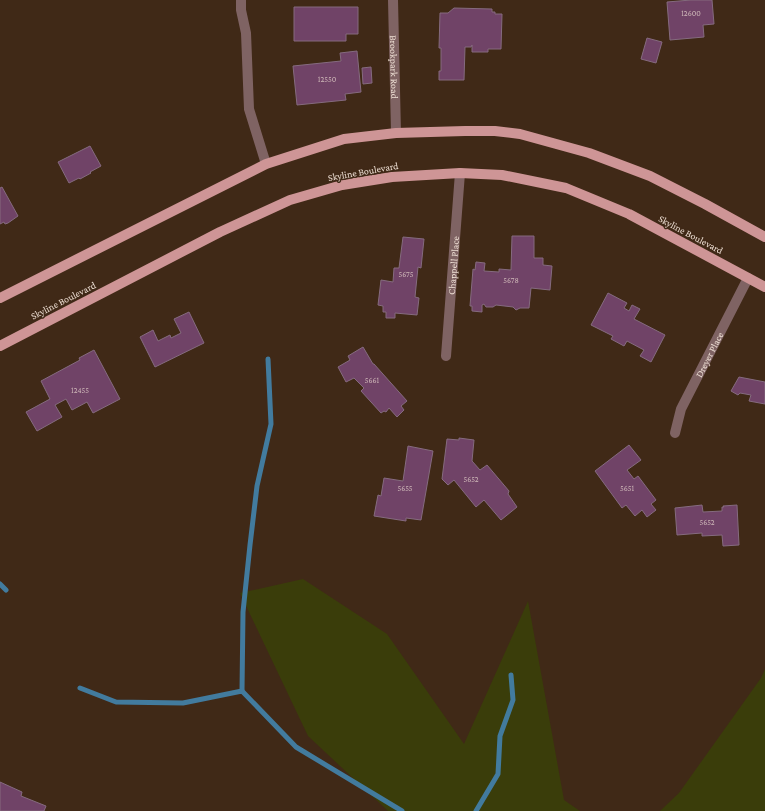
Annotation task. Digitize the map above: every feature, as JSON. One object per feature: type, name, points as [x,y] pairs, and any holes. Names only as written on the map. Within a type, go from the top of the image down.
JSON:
[{"type":"main road","points":[[0,298],[266,164],[344,139],[396,133],[465,130],[495,131],[520,134],[589,153],[650,176],[765,237]]},
{"type":"main road","name":"Skyline Boulevard","points":[[0,346],[220,232],[290,200],[342,185],[392,177],[460,173],[502,175],[566,188],[629,214],[765,287]]},
{"type":"street","points":[[233,0],[241,5],[246,34],[249,109],[266,164]]},
{"type":"street","name":"Brookpark Road","points":[[394,0],[396,133]]},
{"type":"street","name":"Chappell Place","points":[[446,356],[460,173]]},
{"type":"street","name":"Dreyer Place","points":[[675,433],[681,409],[748,278]]},
{"type":"shaded area","points":[[303,579],[387,634],[464,744],[528,601],[564,800],[580,811],[388,811],[308,736],[240,593]]},
{"type":"shaded area","points":[[765,669],[765,811],[660,811],[679,793],[761,678]]},
{"type":"building","points":[[712,0],[714,24],[703,25],[704,37],[670,40],[667,2]]},
{"type":"building","points":[[294,7],[358,7],[358,34],[346,34],[346,41],[294,41]]},
{"type":"building","points":[[454,8],[492,9],[492,12],[495,12],[495,14],[502,14],[501,49],[488,49],[488,52],[472,52],[472,45],[471,47],[465,47],[464,80],[439,80],[439,71],[441,71],[441,48],[439,48],[440,13],[448,13]]},
{"type":"building","points":[[647,38],[662,42],[656,63],[641,59]]},
{"type":"building","points":[[357,51],[361,92],[345,94],[346,100],[297,105],[293,66],[341,61],[340,53]]},
{"type":"building","points":[[371,67],[372,83],[363,84],[362,68]]},
{"type":"building","points":[[90,146],[101,166],[80,179],[79,178],[69,183],[58,162]]},
{"type":"building","points":[[2,187],[18,216],[5,224],[4,222],[0,224],[0,188]]},
{"type":"building","points":[[512,236],[534,236],[534,258],[543,258],[543,265],[552,266],[550,290],[531,288],[529,308],[520,308],[516,310],[513,307],[496,305],[493,307],[486,307],[484,304],[482,305],[482,312],[472,311],[472,306],[470,306],[473,269],[475,270],[476,262],[485,263],[484,271],[499,272],[499,269],[511,270]]},
{"type":"building","points":[[403,237],[424,239],[421,268],[418,267],[415,297],[419,298],[417,315],[395,313],[395,318],[386,318],[386,312],[383,312],[383,306],[378,305],[381,280],[393,282],[394,268],[399,268]]},
{"type":"building","points":[[608,293],[627,303],[624,308],[629,311],[632,305],[640,309],[634,319],[665,335],[651,362],[640,356],[644,350],[627,341],[624,346],[611,339],[613,336],[591,325]]},
{"type":"building","points":[[189,312],[204,343],[155,367],[140,337],[153,330],[158,341],[170,335],[171,338],[181,333],[174,319]]},
{"type":"building","points":[[363,347],[373,364],[407,401],[401,406],[404,410],[397,417],[389,408],[386,412],[384,411],[381,413],[361,391],[364,388],[354,378],[346,382],[338,367],[350,360],[348,356]]},
{"type":"building","points":[[94,350],[120,399],[93,413],[87,402],[72,410],[66,399],[55,405],[62,417],[37,431],[26,412],[50,399],[41,381],[80,360],[79,358]]},
{"type":"building","points":[[739,377],[765,382],[765,404],[749,401],[751,395],[740,393],[738,395],[731,391]]},
{"type":"building","points":[[459,438],[474,440],[472,461],[480,470],[487,465],[509,491],[508,494],[517,507],[501,520],[484,500],[476,507],[454,480],[448,485],[442,479],[447,439],[459,440]]},
{"type":"building","points":[[629,445],[641,460],[627,470],[634,479],[638,476],[656,500],[651,504],[656,510],[647,517],[642,510],[635,516],[626,505],[622,508],[595,471]]},
{"type":"building","points":[[408,446],[433,451],[421,520],[406,518],[406,521],[374,516],[378,495],[381,496],[384,478],[403,481]]},
{"type":"building","points":[[702,505],[703,512],[722,511],[723,506],[737,505],[739,545],[723,546],[722,535],[702,536],[702,533],[677,535],[675,508]]},
{"type":"building","points":[[0,782],[22,792],[21,796],[46,806],[44,811],[0,811]]},
{"type":"waterway","points":[[242,691],[243,612],[250,545],[257,486],[271,424],[268,359]]},
{"type":"waterway","points":[[0,584],[6,590]]},
{"type":"waterway","points":[[476,811],[498,774],[500,736],[513,700],[511,675]]},
{"type":"waterway","points":[[80,688],[116,702],[183,703],[242,691],[296,747],[402,811]]}]
